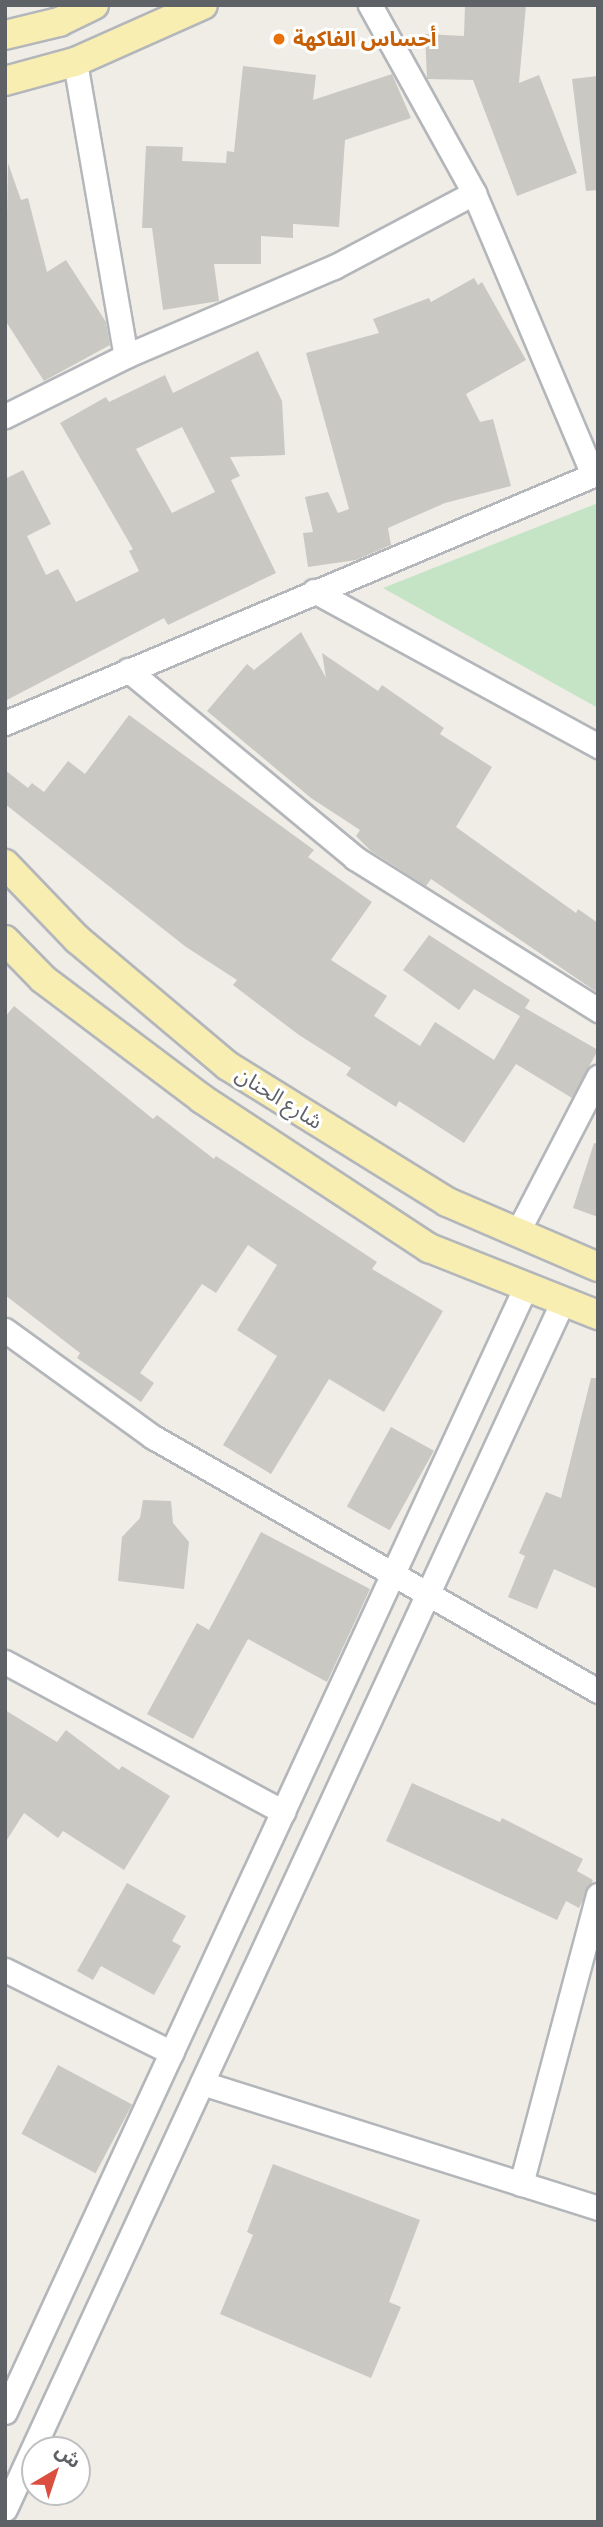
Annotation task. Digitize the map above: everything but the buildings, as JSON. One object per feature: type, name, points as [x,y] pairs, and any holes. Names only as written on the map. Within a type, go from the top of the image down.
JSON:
[{"type":"main road","points":[[5,35],[59,22],[94,5]]},
{"type":"main road","points":[[5,81],[75,62],[203,5]]},
{"type":"main road","name":"شارع الحنان","points":[[5,864],[77,939],[228,1066],[447,1202],[598,1267]]},
{"type":"main road","name":"شارع الحنان","points":[[5,940],[43,979],[213,1107],[429,1248],[598,1315]]},
{"type":"street","points":[[5,723],[595,474],[474,192],[370,5]]},
{"type":"street","points":[[75,62],[126,356]]},
{"type":"street","points":[[5,416],[126,356],[334,267],[474,192]]},
{"type":"street","points":[[314,591],[598,746]]},
{"type":"street","points":[[128,670],[355,858],[598,1010]]},
{"type":"street","points":[[517,1233],[598,1077]]},
{"type":"street","points":[[5,2412],[526,1286]]},
{"type":"street","points":[[5,2509],[563,1301]]},
{"type":"street","points":[[5,1330],[153,1437],[394,1571],[598,1691]]},
{"type":"street","points":[[5,1662],[283,1812]]},
{"type":"street","points":[[521,2184],[595,1919],[598,1895]]},
{"type":"street","points":[[5,1970],[172,2053]]},
{"type":"street","points":[[202,2083],[598,2208]]},
{"type":"green space","points":[[598,503],[598,708],[383,588]]},
{"type":"place","name":"أحساس الفاكهة","points":[[279,39]]}]
